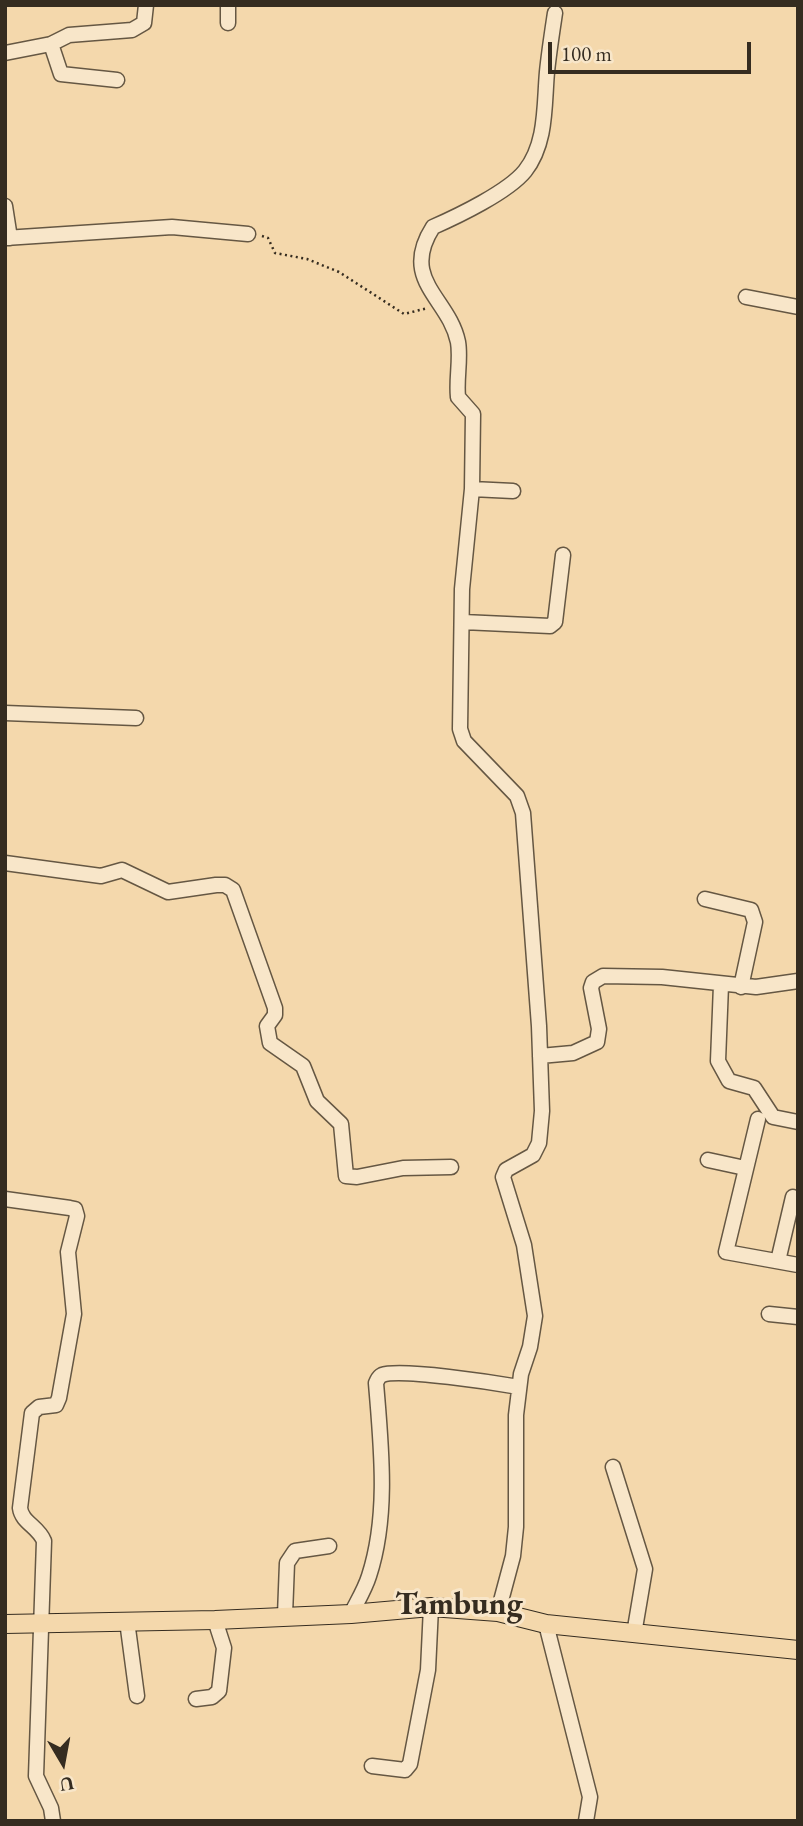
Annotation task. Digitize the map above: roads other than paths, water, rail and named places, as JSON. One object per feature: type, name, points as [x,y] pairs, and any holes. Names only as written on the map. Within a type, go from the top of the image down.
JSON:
[{"type":"main road","points":[[5,1625],[215,1620],[351,1614],[431,1607],[498,1612],[546,1624],[798,1650]]},
{"type":"street","points":[[5,52],[51,44],[69,35],[132,30],[144,23],[146,5]]},
{"type":"street","points":[[228,5],[228,23]]},
{"type":"street","points":[[498,1612],[513,1556],[519,1388],[535,1316],[524,1245],[503,1177],[506,1170],[533,1155],[539,1143],[542,1111],[540,1056],[521,804],[464,741],[459,711],[462,589],[472,489],[473,414],[458,397],[458,343],[450,319],[426,285],[423,268],[426,239],[433,227],[473,210],[524,172],[538,146],[546,113],[547,75],[555,13]]},
{"type":"street","points":[[51,44],[61,74],[117,80]]},
{"type":"street","points":[[5,206],[7,238],[172,227],[248,234]]},
{"type":"street","points":[[746,297],[798,307]]},
{"type":"street","points":[[472,489],[513,491]]},
{"type":"street","points":[[463,622],[550,625],[555,622],[563,555]]},
{"type":"street","points":[[5,713],[136,718]]},
{"type":"street","points":[[5,863],[101,876],[122,870],[168,892],[216,885],[233,890],[275,1008],[275,1016],[267,1027],[268,1040],[303,1066],[317,1101],[341,1124],[346,1176],[357,1177],[403,1168],[451,1167]]},
{"type":"street","points":[[705,899],[751,911],[755,922],[741,986]]},
{"type":"street","points":[[540,1056],[573,1053],[597,1042],[599,1029],[591,988],[597,978],[662,977],[741,986],[786,985],[798,981]]},
{"type":"street","points":[[721,985],[717,1052],[721,1068],[729,1080],[754,1088],[773,1117],[798,1122]]},
{"type":"street","points":[[758,1119],[726,1252],[798,1265]]},
{"type":"street","points":[[708,1160],[745,1168]]},
{"type":"street","points":[[778,1261],[793,1197]]},
{"type":"street","points":[[5,1199],[75,1209],[77,1216],[68,1244],[74,1314],[59,1398],[56,1405],[39,1407],[32,1413],[20,1508],[23,1519],[37,1527],[44,1541],[36,1776],[51,1808],[53,1821]]},
{"type":"street","points":[[769,1314],[798,1317]]},
{"type":"street","points":[[351,1614],[369,1576],[381,1499],[376,1383],[378,1378],[383,1374],[414,1375],[519,1388]]},
{"type":"street","points":[[613,1467],[645,1569],[640,1635]]},
{"type":"street","points":[[285,1615],[287,1563],[295,1551],[329,1546]]},
{"type":"street","points":[[372,1766],[405,1770],[410,1764],[428,1670],[431,1607]]},
{"type":"street","points":[[196,1699],[212,1697],[219,1691],[224,1648],[215,1620]]},
{"type":"street","points":[[127,1621],[137,1696]]},
{"type":"street","points":[[546,1624],[590,1797],[586,1821]]},
{"type":"district","name":"Tambung","points":[[459,1605]]}]
